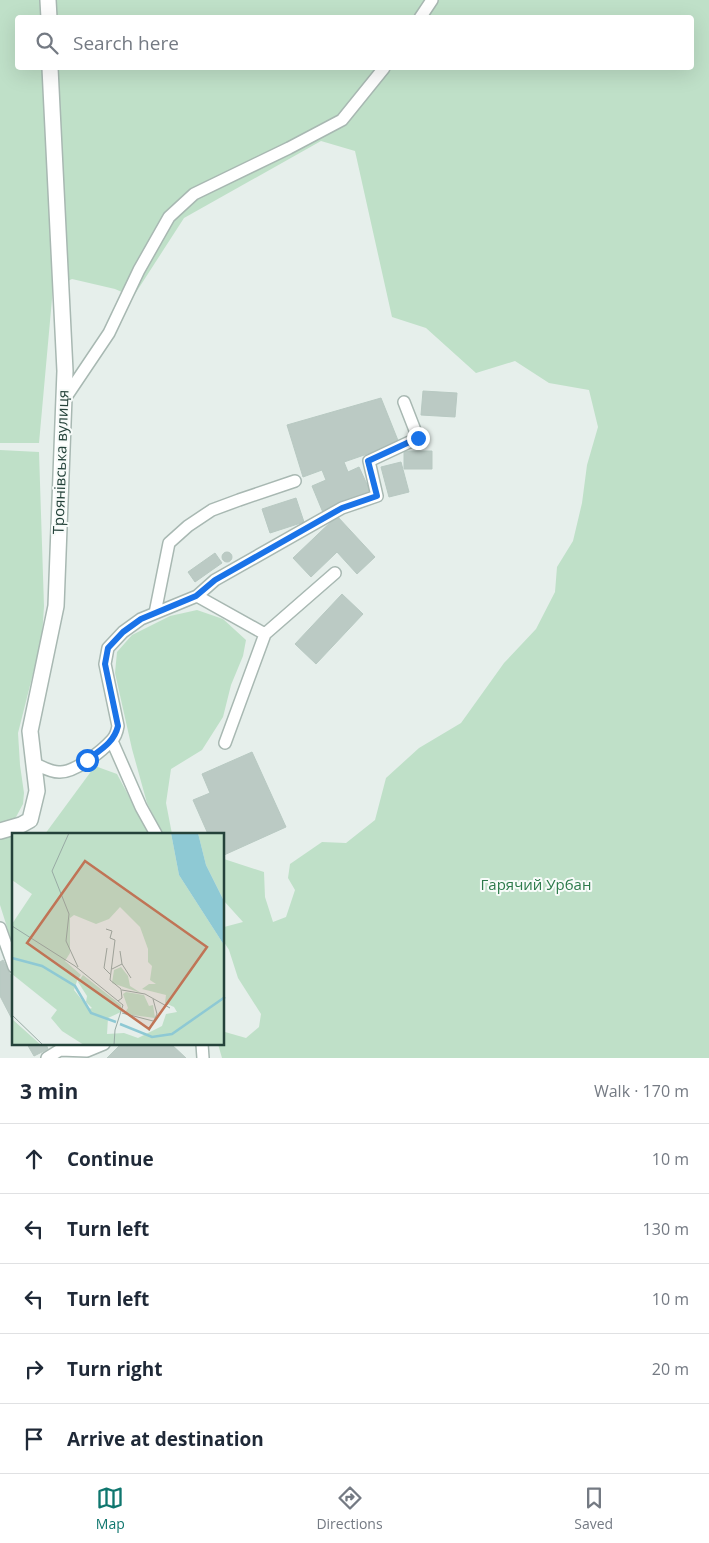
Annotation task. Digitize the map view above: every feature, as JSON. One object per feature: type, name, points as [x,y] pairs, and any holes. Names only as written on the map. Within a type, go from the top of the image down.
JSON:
[{"type":"street","points":[[48,0],[49,15]]},
{"type":"street","name":"Троянівська вулиця","points":[[0,831],[21,825],[30,820],[37,791],[32,763],[30,731],[56,606],[65,371],[50,70]]},
{"type":"lane","points":[[422,15],[432,0]]},
{"type":"lane","points":[[63,402],[109,333],[139,270],[169,217],[194,194],[342,120],[382,70]]},
{"type":"lane","points":[[32,763],[56,772],[67,772],[76,768],[112,741],[118,726],[105,664],[108,648],[123,632],[141,619],[196,596],[215,580],[342,508],[377,496],[368,461],[418,438],[404,402]]},
{"type":"lane","points":[[155,613],[169,543],[188,526],[212,510],[295,481]]},
{"type":"lane","points":[[225,743],[264,634],[335,573]]},
{"type":"lane","points":[[196,596],[264,634]]},
{"type":"lane","points":[[112,741],[141,806],[155,833]]},
{"type":"lane","points":[[0,928],[12,961]]},
{"type":"lane","points":[[47,1058],[58,1047],[87,1051],[99,1046]]},
{"type":"green space","name":"Гарячий Урбан","points":[[0,0],[709,0],[709,1058],[222,1058],[219,1046],[225,1046],[225,1032],[246,1038],[259,1027],[261,1014],[238,978],[225,944],[225,927],[243,922],[225,902],[225,859],[264,872],[265,897],[273,922],[286,917],[295,890],[288,878],[290,864],[322,842],[346,843],[375,820],[386,778],[419,748],[461,723],[504,663],[536,629],[555,592],[557,567],[573,541],[582,503],[587,465],[598,427],[589,390],[549,383],[515,361],[476,373],[426,328],[392,317],[355,151],[321,141],[184,218],[133,297],[115,289],[72,279],[53,288],[39,443],[0,443]]},
{"type":"green space","points":[[0,450],[39,452],[44,606],[42,638],[18,733],[24,793],[23,804],[16,817],[11,821],[0,824]]},
{"type":"green space","points":[[197,610],[223,619],[246,640],[243,656],[231,685],[223,717],[202,750],[171,769],[166,803],[172,833],[162,833],[147,803],[132,749],[115,673],[117,652],[132,635],[170,616]]},
{"type":"green space","points":[[95,766],[117,774],[148,833],[46,833]]},
{"type":"green space","points":[[7,835],[12,838],[12,943],[0,905],[0,838]]},
{"type":"building","points":[[423,391],[457,393],[455,417],[421,415]]},
{"type":"building","points":[[381,398],[399,443],[344,462],[348,472],[359,467],[371,493],[324,515],[312,486],[326,480],[322,470],[303,477],[287,425]]},
{"type":"building","points":[[404,451],[432,451],[432,469],[404,469]]},
{"type":"building","points":[[401,462],[409,492],[389,497],[381,467]]},
{"type":"building","points":[[296,498],[304,522],[270,533],[262,509]]},
{"type":"building","points":[[337,516],[375,557],[357,574],[337,552],[311,577],[293,558]]},
{"type":"building","points":[[225,552],[229,552],[232,557],[231,561],[225,562],[222,559],[222,555]]},
{"type":"building","points":[[215,553],[222,563],[195,582],[188,572]]},
{"type":"building","points":[[342,594],[363,614],[316,664],[295,644]]},
{"type":"building","points":[[252,752],[286,827],[225,855],[225,833],[208,833],[193,800],[210,793],[202,774]]},
{"type":"building","points":[[3,960],[12,978],[12,1019],[0,996],[0,962]]},
{"type":"building","points":[[28,1046],[47,1046],[48,1049],[34,1056]]},
{"type":"building","points":[[119,1046],[173,1046],[186,1058],[107,1058]]},
{"type":"route","points":[[87,760],[112,741],[116,734],[118,726],[105,664],[108,648],[123,632],[141,619],[196,596],[215,580],[312,524],[342,508],[377,496],[368,461],[418,438]]}]
